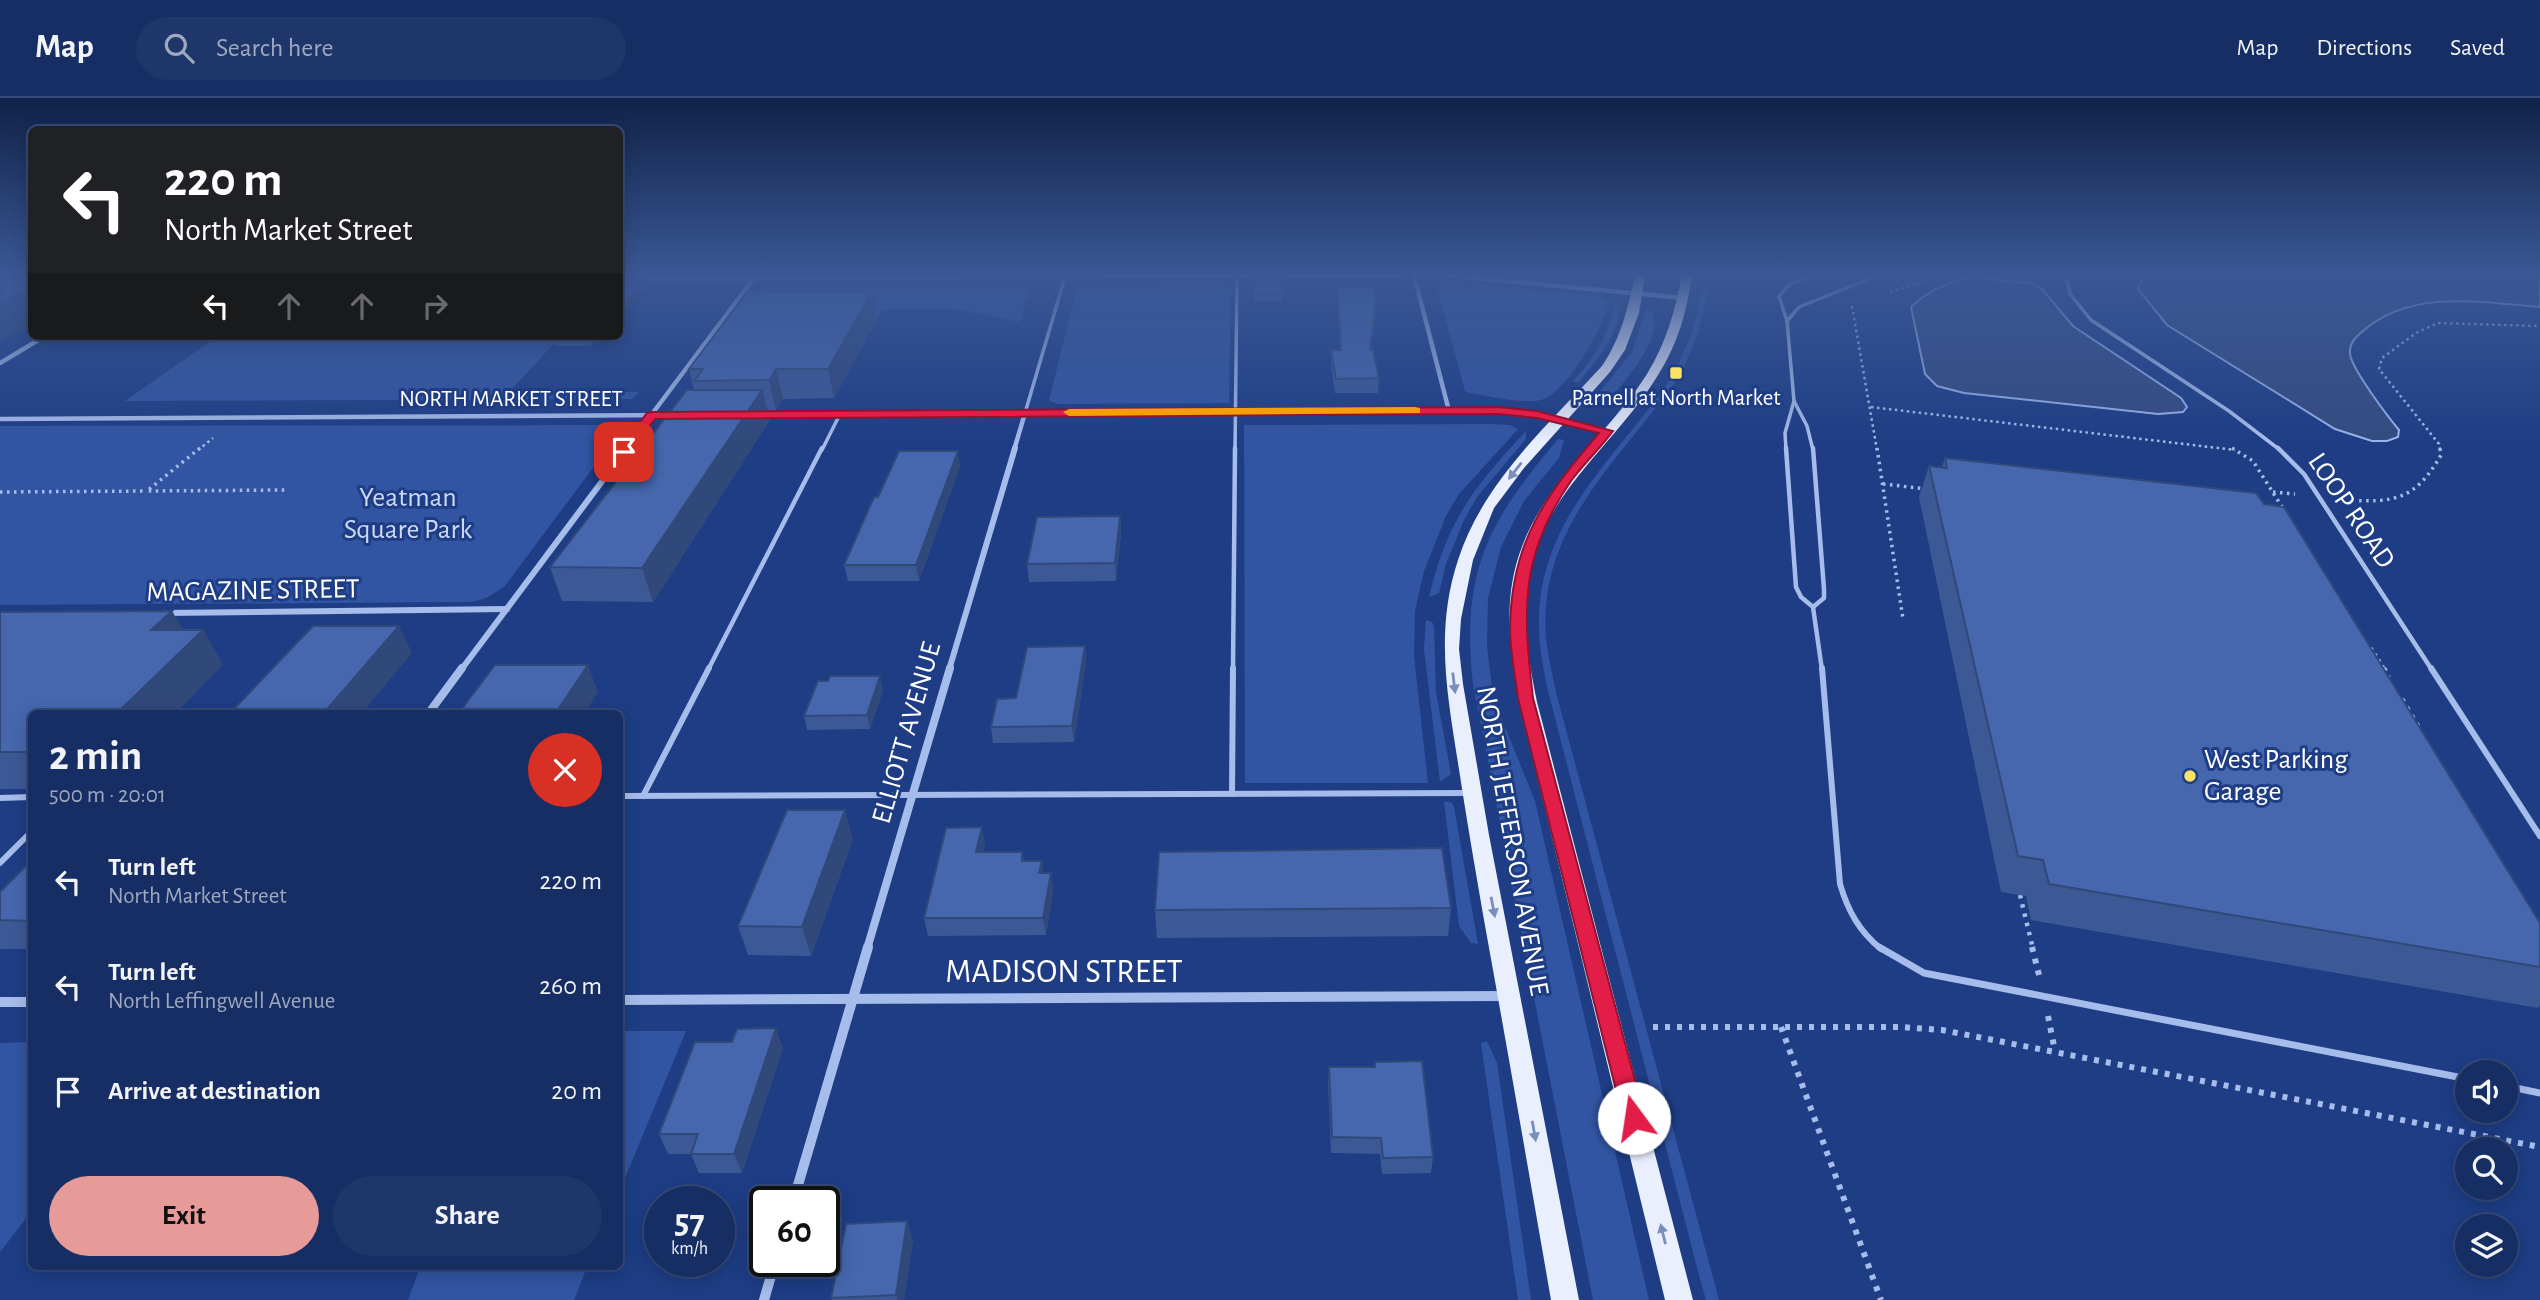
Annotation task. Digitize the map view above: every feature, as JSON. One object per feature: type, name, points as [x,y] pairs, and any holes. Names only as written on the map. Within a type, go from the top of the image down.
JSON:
[{"type":"main road","name":"NORTH JEFFERSON AVENUE","points":[[1565,1300],[1472,793],[1451,649],[1458,590],[1465,560],[1487,507],[1559,419],[1606,369],[1627,331]]},
{"type":"main road","name":"NORTH JEFFERSON AVENUE","points":[[1673,331],[1668,348],[1635,398],[1567,478],[1538,525],[1526,556],[1521,582],[1518,630],[1525,698],[1553,795],[1679,1300]]},
{"type":"street","points":[[431,710],[714,331]]},
{"type":"street","points":[[1428,331],[1449,411]]},
{"type":"street","points":[[0,363],[38,340]]},
{"type":"street","points":[[746,415],[1514,412],[1559,419],[1607,431]]},
{"type":"street","name":"ELLIOTT AVENUE","points":[[798,1186],[1025,413]]},
{"type":"street","name":"NORTH MARKET STREET","points":[[0,419],[678,415]]},
{"type":"street","name":"MAGAZINE STREET","points":[[150,613],[507,609]]},
{"type":"street","name":"MADISON STREET","points":[[623,1000],[1510,996]]},
{"type":"street","points":[[0,1002],[28,1002]]},
{"type":"street","points":[[764,1300],[771,1277]]},
{"type":"lane","name":"ELLIOTT AVENUE","points":[[1025,413],[1049,331]]},
{"type":"lane","points":[[1232,794],[1236,331]]},
{"type":"lane","points":[[1788,331],[1794,401],[1785,433],[1796,587],[1801,597],[1813,607],[1821,657],[1840,884],[1846,910],[1862,932],[1885,953],[1924,973],[2455,1076]]},
{"type":"lane","name":"LOOP ROAD","points":[[2108,331],[2259,432],[2285,453],[2304,474],[2540,836]]},
{"type":"lane","points":[[1794,401],[1807,426],[1814,453],[1824,598],[1813,607]]},
{"type":"lane","points":[[643,796],[841,414]]},
{"type":"lane","points":[[623,796],[1472,793]]},
{"type":"lane","points":[[0,797],[28,797]]},
{"type":"lane","points":[[0,863],[28,835]]},
{"type":"lane","points":[[2518,1088],[2540,1093]]},
{"type":"path","points":[[1855,331],[1871,407],[1903,619]]},
{"type":"path","points":[[2341,500],[2386,502],[2403,499],[2413,492],[2441,455],[2439,444],[2379,369],[2382,358],[2420,331]]},
{"type":"path","points":[[1871,407],[2232,448],[2253,460],[2286,513]]},
{"type":"path","points":[[147,491],[222,431]]},
{"type":"path","points":[[1883,484],[1935,490]]},
{"type":"path","points":[[0,492],[285,490]]},
{"type":"path","points":[[2273,492],[2299,495]]},
{"type":"path","points":[[2368,644],[2389,677]]},
{"type":"path","points":[[2402,699],[2423,733]]},
{"type":"path","points":[[2020,895],[2039,975]]},
{"type":"path","points":[[2047,1015],[2055,1051]]},
{"type":"path","points":[[1653,1027],[1901,1027],[1942,1030],[2540,1147]]},
{"type":"path","points":[[1781,1027],[1881,1300]]},
{"type":"green space","points":[[1066,331],[1230,331],[1229,403],[1059,404],[1049,401]]},
{"type":"green space","points":[[1449,331],[1597,331],[1582,359],[1562,386],[1541,400],[1506,399],[1465,391]]},
{"type":"green space","points":[[1607,331],[1614,331],[1599,357],[1578,383],[1573,381],[1588,364]]},
{"type":"green space","points":[[1639,331],[1653,331],[1638,363],[1603,407],[1590,404],[1632,352]]},
{"type":"green space","points":[[1692,331],[1698,331],[1681,374],[1675,373]]},
{"type":"green space","points":[[212,340],[557,340],[509,392],[639,392],[632,399],[125,401]]},
{"type":"green space","points":[[1673,376],[1678,377],[1605,471],[1567,531],[1554,564],[1547,599],[1546,638],[1557,696],[1719,1300],[1706,1300],[1700,1279],[1549,695],[1539,631],[1541,592],[1550,556],[1565,524],[1604,464]]},
{"type":"green space","points":[[1244,425],[1510,425],[1518,429],[1459,494],[1446,516],[1424,571],[1415,611],[1414,656],[1428,783],[1245,783]]},
{"type":"green space","name":"Yeatman Square Park","points":[[0,426],[620,427],[620,432],[504,587],[486,598],[472,602],[0,605]]},
{"type":"green space","points":[[1526,431],[1526,439],[1477,497],[1464,520],[1446,564],[1439,593],[1429,597],[1445,546],[1465,506],[1491,470]]},
{"type":"green space","points":[[1558,439],[1564,440],[1559,458],[1524,501],[1501,547],[1488,598],[1487,646],[1493,697],[1535,801],[1649,1300],[1593,1300],[1473,685],[1471,610],[1484,551],[1513,497]]},
{"type":"green space","points":[[1426,620],[1434,626],[1436,692],[1451,774],[1440,782],[1424,649]]},
{"type":"green space","points":[[1444,801],[1452,803],[1454,807],[1478,944],[1471,943],[1459,926]]},
{"type":"green space","points":[[623,1031],[686,1031],[623,1183]]},
{"type":"green space","points":[[1487,1041],[1497,1063],[1531,1300],[1518,1300],[1481,1043]]},
{"type":"green space","points":[[28,1042],[28,1216],[0,1252],[0,1043]]},
{"type":"green space","points":[[419,1270],[586,1270],[574,1300],[408,1300]]},
{"type":"shaded area","points":[[1916,331],[2081,331],[2181,398],[2187,407],[2183,412],[2158,414],[1964,393],[1937,386],[1925,374]]},
{"type":"shaded area","points":[[2177,331],[2363,331],[2351,346],[2352,360],[2399,430],[2398,437],[2387,441],[2372,441],[2335,429]]},
{"type":"building","points":[[718,331],[850,331],[828,369],[776,369],[769,380],[694,381],[703,369],[689,369]]},
{"type":"building","points":[[1340,331],[1372,331],[1370,350],[1373,350],[1379,378],[1336,379],[1331,350],[1341,350]]},
{"type":"building","points":[[687,390],[762,390],[642,568],[550,567]]},
{"type":"building","points":[[899,451],[958,451],[916,565],[844,565],[874,497],[878,497]]},
{"type":"building","name":"West Parking Garage","points":[[1945,458],[2256,493],[2264,504],[2284,507],[2540,923],[2540,967],[2049,884],[2043,860],[2018,856],[1929,466],[1947,468]]},
{"type":"building","points":[[1120,516],[1115,563],[1027,564],[1037,517]]},
{"type":"building","points":[[172,611],[151,630],[203,630],[120,710],[28,710],[28,752],[0,752],[0,612]]},
{"type":"building","points":[[313,626],[399,626],[326,710],[233,710]]},
{"type":"building","points":[[1085,646],[1072,726],[991,727],[997,699],[1016,698],[1027,647]]},
{"type":"building","points":[[495,665],[588,665],[558,710],[461,710]]},
{"type":"building","points":[[830,676],[880,676],[867,715],[804,716],[818,681],[828,681]]},
{"type":"building","points":[[787,810],[845,810],[802,927],[738,926]]},
{"type":"building","points":[[982,827],[976,852],[1022,852],[1022,861],[1042,861],[1039,873],[1051,873],[1043,918],[924,918],[946,828]]},
{"type":"building","points":[[1442,848],[1451,908],[1155,910],[1159,852]]},
{"type":"building","points":[[28,864],[28,921],[0,920],[0,892]]},
{"type":"building","points":[[776,1028],[734,1154],[691,1154],[698,1134],[659,1134],[695,1042],[732,1042],[737,1029]]},
{"type":"building","points":[[1422,1061],[1433,1157],[1383,1158],[1381,1138],[1332,1137],[1329,1067],[1375,1067],[1375,1062]]},
{"type":"building","points":[[907,1221],[896,1295],[831,1298],[835,1277],[840,1277],[840,1254],[846,1224]]},
{"type":"slow traffic","points":[[1069,412],[1415,411]]},
{"type":"place","name":"Parnell at North Market","points":[[1676,373]]},
{"type":"place","name":"West Parking Garage","points":[[2190,776]]},
{"type":"route","points":[[624,452],[651,416],[1498,411],[1559,419],[1607,431],[1567,478],[1538,525],[1526,556],[1521,582],[1518,630],[1525,698],[1553,795],[1634,1118]]}]
